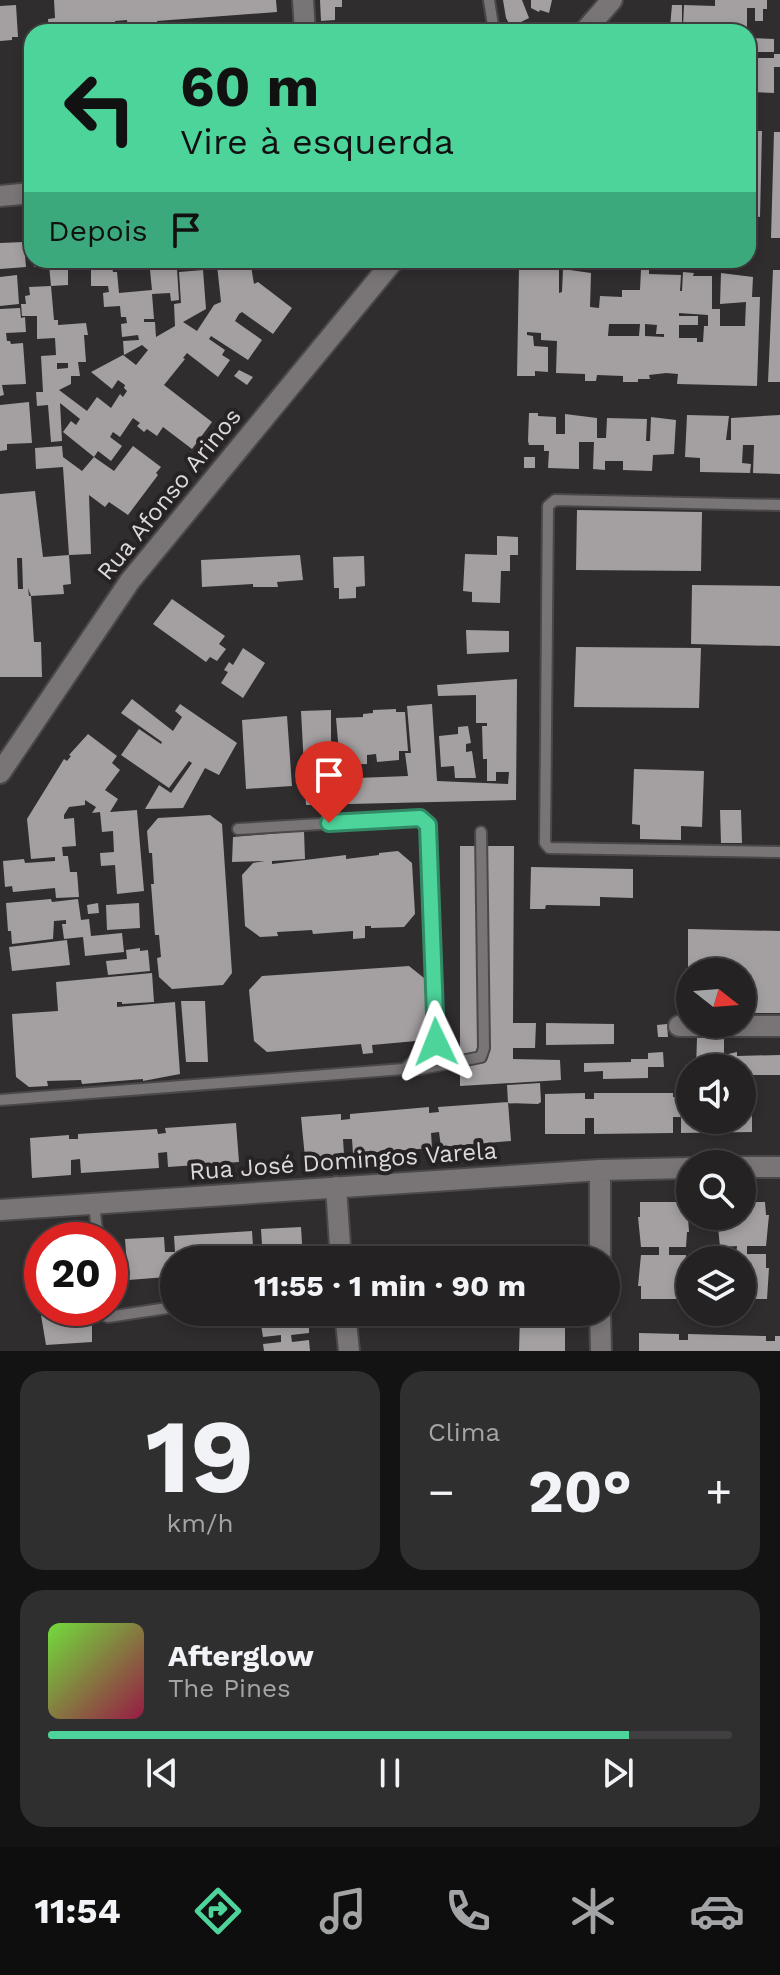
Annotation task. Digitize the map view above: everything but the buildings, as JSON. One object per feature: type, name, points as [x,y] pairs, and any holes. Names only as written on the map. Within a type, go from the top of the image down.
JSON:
[{"type":"street","points":[[303,0],[304,24]]},
{"type":"street","points":[[591,24],[612,0]]},
{"type":"street","points":[[0,196],[24,194]]},
{"type":"street","name":"Rua Afonso Arinos","points":[[0,773],[130,581],[387,268]]},
{"type":"street","points":[[756,1026],[780,1026]]},
{"type":"street","points":[[756,1167],[780,1167]]},
{"type":"street","name":"Rua José Domingos Varela","points":[[0,1210],[600,1170],[676,1168]]},
{"type":"street","points":[[600,1170],[600,1246]]},
{"type":"street","points":[[336,1187],[340,1246]]},
{"type":"street","points":[[346,1326],[349,1351]]},
{"type":"street","points":[[600,1326],[601,1351]]},
{"type":"lane","points":[[489,0],[493,24]]},
{"type":"lane","points":[[780,505],[555,500],[548,506],[545,843],[549,848],[780,852]]},
{"type":"lane","points":[[238,829],[420,818],[428,825],[436,1042],[404,1069]]},
{"type":"lane","points":[[0,1100],[421,1069],[481,1057],[484,1048],[481,832]]},
{"type":"lane","points":[[94,1204],[96,1222]]},
{"type":"lane","points":[[128,1314],[160,1309]]},
{"type":"route","points":[[329,823],[420,818],[428,825],[436,1042]]}]
